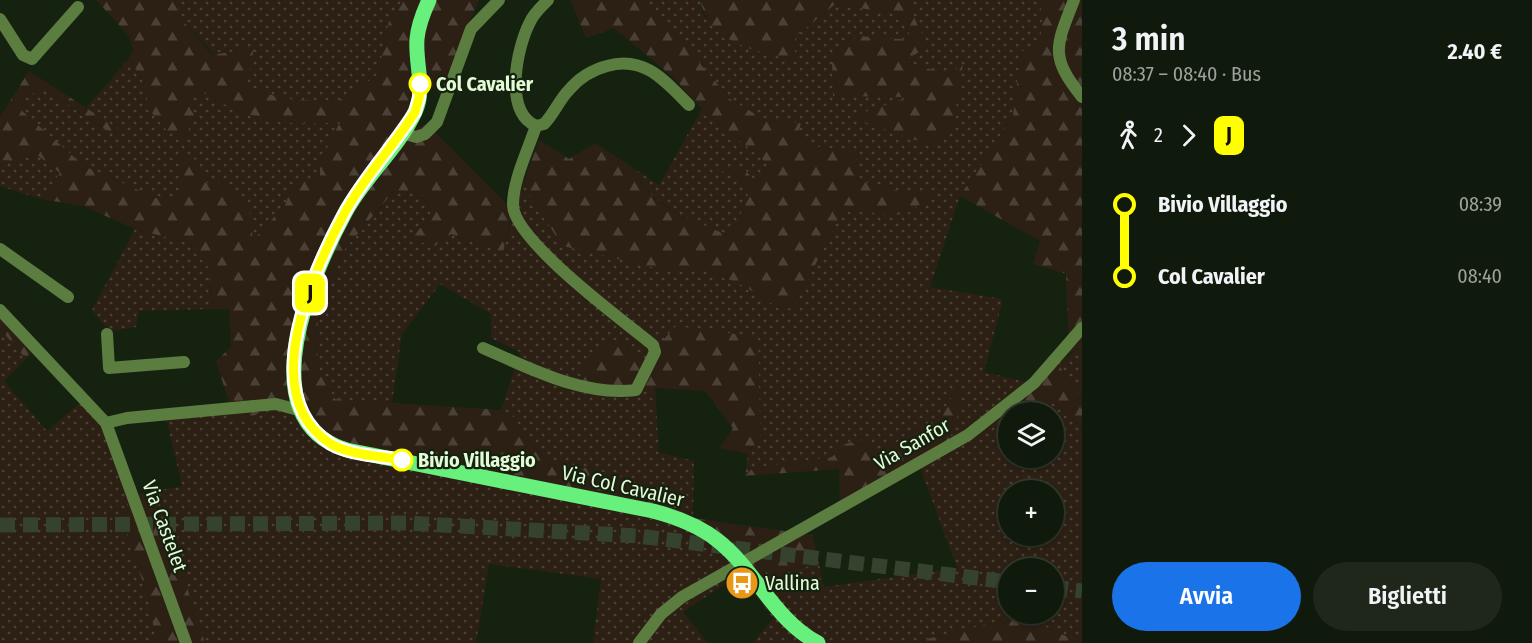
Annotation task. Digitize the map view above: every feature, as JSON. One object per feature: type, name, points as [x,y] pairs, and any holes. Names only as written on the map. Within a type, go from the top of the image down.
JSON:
[{"type":"main road","name":"Via Col Cavalier","points":[[429,0],[417,39],[419,98],[415,112],[345,213],[312,287],[296,334],[293,355],[296,390],[302,411],[316,432],[338,447],[672,516],[692,524],[718,540],[790,622],[818,643]]},
{"type":"street","points":[[402,133],[416,137],[433,126],[471,29],[499,0]]},
{"type":"street","points":[[536,126],[526,120],[519,105],[516,74],[519,52],[529,24],[548,0]]},
{"type":"street","points":[[1074,0],[1064,27],[1057,59],[1066,77],[1082,97]]},
{"type":"street","points":[[0,19],[23,55],[32,59],[78,7]]},
{"type":"street","points":[[483,348],[537,372],[576,385],[623,392],[636,390],[655,352],[654,345],[540,250],[516,219],[513,198],[536,126],[547,121],[568,91],[586,75],[620,63],[644,66],[659,76],[689,105]]},
{"type":"street","points":[[0,249],[68,297]]},
{"type":"street","name":"Via Castelet","points":[[0,310],[106,423],[186,643]]},
{"type":"street","name":"Via Sanfor","points":[[639,643],[672,605],[968,435],[1034,383],[1082,328]]},
{"type":"street","points":[[107,334],[109,368],[184,362]]},
{"type":"street","points":[[106,423],[127,418],[276,404],[302,411]]},
{"type":"green space","points":[[96,0],[174,0],[183,21],[212,55],[254,48],[246,89],[293,100],[339,101],[378,75],[389,21],[403,0],[479,0],[439,94],[426,80],[393,135],[427,124],[513,210],[503,252],[451,234],[435,246],[411,240],[431,214],[422,194],[394,191],[344,250],[318,319],[317,368],[335,399],[501,410],[517,419],[520,434],[545,458],[655,485],[653,504],[347,442],[323,428],[310,409],[277,399],[250,419],[235,421],[216,361],[231,347],[229,309],[212,309],[208,267],[188,243],[135,229],[83,206],[41,199],[60,173],[36,154],[12,161],[0,160],[0,117],[29,71],[125,133],[109,132],[46,90],[27,95],[21,110],[84,166],[161,200],[182,195],[180,155],[197,160],[205,183],[221,182],[249,207],[253,240],[285,205],[295,180],[320,179],[320,162],[340,122],[305,123],[271,120],[238,110],[207,93],[191,99],[190,109],[196,115],[184,138],[167,131],[148,108],[146,87],[129,58],[133,49],[129,36]]},
{"type":"green space","points":[[174,0],[403,0],[389,21],[378,75],[339,101],[293,100],[246,89],[183,21]]},
{"type":"green space","points":[[570,0],[646,0],[730,99],[767,121],[801,123],[798,135],[807,145],[855,153],[860,181],[910,194],[940,191],[904,215],[843,210],[794,307],[782,310],[744,286],[705,269],[660,269],[563,246],[535,205],[524,181],[539,140],[569,159],[595,143],[626,163],[654,199],[681,216],[730,236],[749,197],[738,176],[717,169],[745,170],[757,183],[768,164],[702,109],[674,78],[614,28],[586,38]]},
{"type":"green space","points":[[646,0],[700,0],[704,17],[794,61],[796,36],[834,5],[898,13],[913,40],[833,96],[912,97],[851,117],[935,147],[962,65],[950,74],[901,62],[928,47],[906,0],[1037,0],[1044,14],[1039,50],[1021,51],[1013,116],[960,196],[930,287],[1003,299],[984,372],[1035,384],[1016,402],[998,402],[998,468],[1064,468],[1064,412],[1082,430],[1082,643],[1039,624],[1064,624],[1064,558],[998,558],[998,622],[910,643],[753,643],[773,618],[739,575],[683,612],[708,643],[593,643],[601,579],[489,564],[476,643],[205,643],[156,491],[182,486],[166,418],[277,399],[310,409],[323,428],[654,485],[545,458],[520,434],[517,419],[501,410],[520,352],[491,338],[491,314],[440,284],[402,334],[392,403],[335,399],[317,368],[318,319],[344,250],[395,191],[422,194],[431,214],[411,240],[450,234],[502,252],[524,181],[535,205],[660,269],[705,269],[744,286],[782,310],[794,307],[843,210],[904,215],[938,191],[910,194],[860,181],[855,153],[807,145],[798,135],[801,123],[767,121],[730,99]],"holes":[[[758,337],[760,436],[748,454],[745,476],[753,468],[832,457],[845,444],[879,453],[941,415],[958,387],[920,467],[957,568],[824,587],[819,564],[785,571],[693,518],[694,461],[659,452],[655,388],[579,379],[620,339],[645,360]]]},
{"type":"green space","points":[[700,0],[906,0],[928,47],[902,62],[950,74],[963,64],[953,127],[935,147],[850,117],[909,97],[833,96],[832,60],[857,36],[913,40],[898,13],[834,5],[796,36],[794,61],[750,49],[725,36],[714,27]]},
{"type":"green space","points":[[1037,0],[1082,0],[1082,346],[1069,354],[1066,274],[1033,264],[1040,241],[960,196],[1013,116],[1021,51],[1039,50],[1043,14]]},
{"type":"green space","points":[[129,58],[146,87],[148,108],[184,138],[196,115],[190,109],[191,99],[207,93],[238,110],[271,120],[306,123],[341,122],[320,162],[320,180],[295,180],[285,205],[253,240],[183,196],[161,200],[84,166],[21,110],[27,95],[46,90],[108,132],[123,133],[86,108]]},
{"type":"green space","points":[[702,109],[768,164],[757,183],[745,170],[719,170],[738,176],[749,197],[730,236],[681,216],[654,198],[626,163],[659,185]]},
{"type":"green space","points":[[36,154],[60,173],[41,199],[0,186],[0,160],[12,161]]},
{"type":"green space","points":[[135,229],[188,243],[209,267],[212,309],[139,311],[136,327],[109,331],[92,310]]},
{"type":"green space","points":[[0,317],[32,352],[26,359],[0,329]]},
{"type":"green space","points":[[676,326],[758,337],[760,437],[748,454],[720,448],[733,428],[705,391],[624,386],[579,380],[589,357],[597,347],[620,339],[645,360]]},
{"type":"green space","points":[[0,329],[26,359],[4,381],[47,431],[81,402],[102,426],[127,496],[127,536],[149,600],[156,643],[0,643]]},
{"type":"green space","points":[[1082,346],[1082,399],[1058,364]]},
{"type":"green space","points":[[1058,364],[1082,399],[1082,430],[1064,412],[1064,402],[1054,402],[1050,398],[1045,402],[1015,402]]},
{"type":"green space","points":[[959,386],[960,408],[950,439],[840,510],[839,469],[745,476],[753,468],[832,457],[845,444],[862,440],[879,453],[941,415]]},
{"type":"green space","points":[[156,491],[205,643],[156,643],[149,600],[127,536],[127,496]]},
{"type":"green space","points":[[693,518],[812,535],[819,564],[785,571],[781,590],[767,586]]},
{"type":"green space","points":[[998,622],[998,624],[1039,624],[1082,643],[910,643]]},
{"type":"tunnel","points":[[0,525],[406,523],[638,536],[998,581]]},
{"type":"tunnel","points":[[1064,589],[1082,591]]},
{"type":"bus line","name":"J","points":[[402,460],[347,450],[331,444],[316,432],[302,411],[298,399],[293,355],[296,334],[312,287],[345,213],[358,191],[415,112],[420,84]]},
{"type":"place","name":"Col Cavalier","points":[[420,84]]},
{"type":"place","name":"Bivio Villaggio","points":[[402,460]]},
{"type":"place","name":"Vallina","points":[[742,583]]}]
